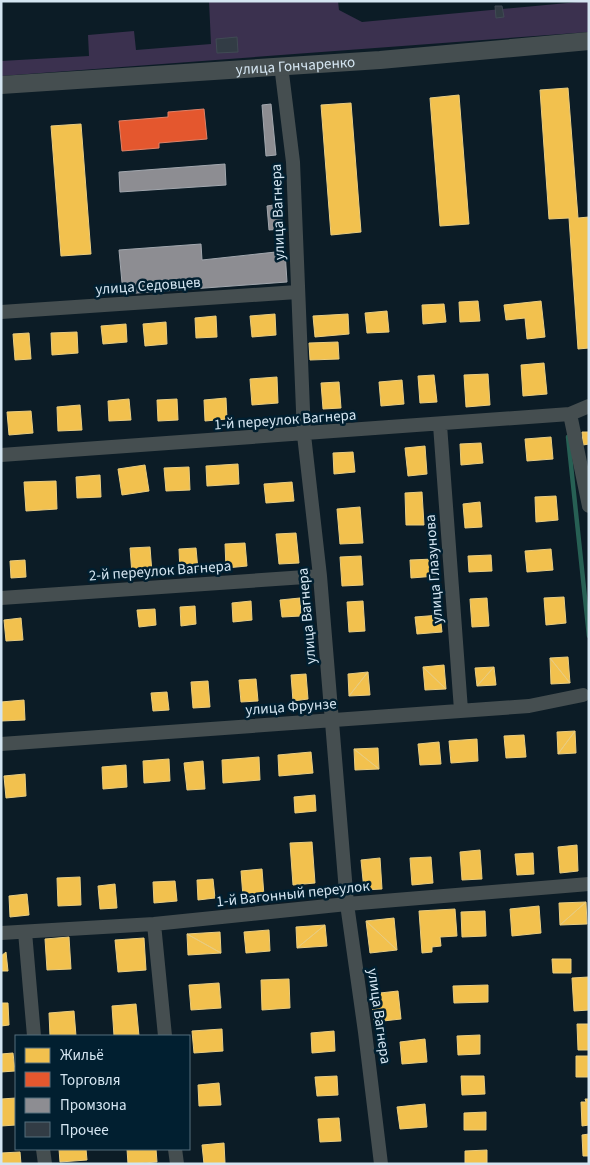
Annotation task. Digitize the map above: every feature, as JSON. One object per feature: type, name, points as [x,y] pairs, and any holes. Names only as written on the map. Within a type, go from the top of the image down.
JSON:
[{"type":"street","name":"улица Гончаренко","points":[[1,85],[281,65],[380,60],[589,41]]},
{"type":"street","name":"улица Вагнера","points":[[281,65],[293,162],[304,435],[320,576],[347,904],[366,1032],[381,1164]]},
{"type":"street","name":"улица Седовцев","points":[[1,312],[297,292]]},
{"type":"street","name":"1-й переулок Вагнера","points":[[1,455],[440,425],[570,414],[589,406]]},
{"type":"street","points":[[570,414],[589,506]]},
{"type":"street","name":"улица Глазунова","points":[[440,425],[461,710]]},
{"type":"street","name":"2-й переулок Вагнера","points":[[1,598],[320,576]]},
{"type":"street","name":"улица Фрунзе","points":[[1,744],[529,706],[583,695]]},
{"type":"street","name":"1-й Вагонный переулок","points":[[1,933],[154,924],[347,904],[589,884]]},
{"type":"street","points":[[154,924],[165,1035]]},
{"type":"street","points":[[26,932],[34,1035]]},
{"type":"street","points":[[43,1150],[45,1164]]},
{"type":"street","points":[[176,1150],[177,1164]]},
{"type":"shaded area","points":[[209,1],[338,1],[339,10],[362,22],[589,1],[589,32],[1,76],[1,61],[89,56],[88,35],[134,31],[136,50],[211,44]]},
{"type":"building: Жильё","points":[[568,88],[578,218],[589,217],[589,348],[578,349],[569,218],[549,219],[540,90]]},
{"type":"building: Жильё","points":[[459,95],[469,224],[440,226],[430,98]]},
{"type":"building: Жильё","points":[[351,103],[361,232],[331,235],[321,105]]},
{"type":"building: Жильё","points":[[81,124],[91,254],[61,256],[51,126]]},
{"type":"building: Жильё","points":[[478,301],[480,321],[460,322],[459,302]]},
{"type":"building: Жильё","points":[[541,301],[545,337],[527,339],[525,318],[506,320],[504,305]]},
{"type":"building: Жильё","points":[[444,304],[446,322],[423,324],[422,305]]},
{"type":"building: Жильё","points":[[387,311],[389,332],[367,333],[365,313]]},
{"type":"building: Жильё","points":[[275,314],[276,335],[252,337],[250,316]]},
{"type":"building: Жильё","points":[[348,314],[349,334],[315,337],[313,316]]},
{"type":"building: Жильё","points":[[216,316],[217,337],[196,338],[195,318]]},
{"type":"building: Жильё","points":[[166,322],[167,344],[145,346],[143,324]]},
{"type":"building: Жильё","points":[[126,324],[127,342],[103,344],[101,326]]},
{"type":"building: Жильё","points":[[77,332],[78,353],[52,355],[51,333]]},
{"type":"building: Жильё","points":[[29,333],[31,359],[15,360],[13,334]]},
{"type":"building: Жильё","points":[[338,342],[339,359],[310,360],[309,343]]},
{"type":"building: Жильё","points":[[544,363],[547,394],[523,396],[521,365]]},
{"type":"building: Жильё","points":[[488,374],[490,405],[466,407],[464,375]]},
{"type":"building: Жильё","points":[[434,375],[437,402],[420,403],[418,376]]},
{"type":"building: Жильё","points":[[277,377],[278,403],[252,405],[250,379]]},
{"type":"building: Жильё","points":[[402,380],[404,404],[381,406],[379,382]]},
{"type":"building: Жильё","points":[[339,382],[341,408],[323,409],[321,383]]},
{"type":"building: Жильё","points":[[226,398],[227,419],[205,421],[204,400]]},
{"type":"building: Жильё","points":[[129,399],[131,420],[109,421],[108,401]]},
{"type":"building: Жильё","points":[[177,399],[178,420],[158,421],[157,400]]},
{"type":"building: Жильё","points":[[80,405],[82,430],[58,431],[57,407]]},
{"type":"building: Жильё","points":[[31,411],[33,433],[9,435],[7,412]]},
{"type":"building: Жильё","points":[[582,432],[589,432],[589,444],[583,445]]},
{"type":"building: Жильё","points":[[551,437],[553,459],[527,461],[525,439]]},
{"type":"building: Жильё","points":[[481,443],[483,463],[461,465],[460,444]]},
{"type":"building: Жильё","points":[[425,446],[427,474],[408,476],[405,448]]},
{"type":"building: Жильё","points":[[353,452],[355,472],[334,474],[333,453]]},
{"type":"building: Жильё","points":[[238,464],[239,484],[207,486],[206,466]]},
{"type":"building: Жильё","points":[[145,465],[149,491],[122,495],[118,469]]},
{"type":"building: Жильё","points":[[189,467],[190,490],[166,491],[164,468]]},
{"type":"building: Жильё","points":[[100,475],[101,497],[77,498],[76,477]]},
{"type":"building: Жильё","points":[[56,481],[57,509],[26,511],[24,482]]},
{"type":"building: Жильё","points":[[292,482],[294,501],[266,503],[264,484]]},
{"type":"building: Жильё","points":[[422,492],[424,525],[406,525],[405,493]]},
{"type":"building: Жильё","points":[[556,496],[558,520],[536,522],[535,497]]},
{"type":"building: Жильё","points":[[480,502],[482,527],[465,528],[463,504]]},
{"type":"building: Жильё","points":[[360,507],[363,543],[340,544],[337,509]]},
{"type":"building: Жильё","points":[[296,533],[299,563],[279,564],[276,534]]},
{"type":"building: Жильё","points":[[245,543],[247,566],[226,568],[225,544]]},
{"type":"building: Жильё","points":[[150,547],[152,573],[132,574],[130,548]]},
{"type":"building: Жильё","points":[[196,548],[198,570],[180,571],[179,549]]},
{"type":"building: Жильё","points":[[551,549],[553,570],[527,572],[525,551]]},
{"type":"building: Жильё","points":[[491,555],[492,571],[469,572],[468,556]]},
{"type":"building: Жильё","points":[[361,556],[363,585],[342,586],[340,557]]},
{"type":"building: Жильё","points":[[434,559],[436,576],[411,578],[410,560]]},
{"type":"building: Жильё","points":[[25,560],[26,577],[11,578],[10,561]]},
{"type":"building: Жильё","points":[[564,597],[566,623],[546,625],[544,598]]},
{"type":"building: Жильё","points":[[300,598],[301,616],[282,617],[280,600]]},
{"type":"building: Жильё","points":[[487,598],[489,626],[472,627],[470,599]]},
{"type":"building: Жильё","points":[[251,601],[252,620],[233,622],[232,603]]},
{"type":"building: Жильё","points":[[363,601],[365,631],[349,632],[347,602]]},
{"type":"building: Жильё","points":[[195,606],[196,624],[181,626],[180,607]]},
{"type":"building: Жильё","points":[[155,609],[156,625],[139,627],[137,610]]},
{"type":"building: Жильё","points":[[440,615],[442,632],[417,634],[415,617]]},
{"type":"building: Жильё","points":[[21,618],[23,640],[6,641],[4,620]]},
{"type":"building: Жильё","points":[[568,657],[570,683],[550,658]]},
{"type":"building: Жильё","points":[[550,658],[570,683],[551,684]]},
{"type":"building: Жильё","points":[[444,665],[446,689],[423,667]]},
{"type":"building: Жильё","points":[[423,667],[446,689],[425,690]]},
{"type":"building: Жильё","points":[[494,667],[496,685],[477,686]]},
{"type":"building: Жильё","points":[[494,667],[477,686],[475,668]]},
{"type":"building: Жильё","points":[[368,672],[370,695],[349,696]]},
{"type":"building: Жильё","points":[[368,672],[349,696],[348,674]]},
{"type":"building: Жильё","points":[[306,674],[308,699],[293,701],[291,675]]},
{"type":"building: Жильё","points":[[256,679],[258,701],[241,702],[239,680]]},
{"type":"building: Жильё","points":[[208,681],[210,707],[193,708],[191,682]]},
{"type":"building: Жильё","points":[[167,692],[169,710],[153,711],[151,693]]},
{"type":"building: Жильё","points":[[24,700],[25,720],[1,721],[1,702]]},
{"type":"building: Жильё","points":[[575,731],[558,754],[557,732]]},
{"type":"building: Жильё","points":[[575,731],[576,753],[558,754]]},
{"type":"building: Жильё","points":[[524,735],[526,757],[506,758],[504,736]]},
{"type":"building: Жильё","points":[[477,739],[478,761],[451,763],[449,741]]},
{"type":"building: Жильё","points":[[439,742],[441,764],[420,765],[418,744]]},
{"type":"building: Жильё","points":[[378,748],[379,769],[354,749]]},
{"type":"building: Жильё","points":[[354,749],[379,769],[355,770]]},
{"type":"building: Жильё","points":[[311,752],[313,773],[279,776],[278,755]]},
{"type":"building: Жильё","points":[[259,757],[260,780],[223,783],[222,760]]},
{"type":"building: Жильё","points":[[169,759],[170,781],[144,783],[143,761]]},
{"type":"building: Жильё","points":[[203,761],[205,789],[187,790],[184,763]]},
{"type":"building: Жильё","points":[[126,765],[127,787],[103,789],[102,767]]},
{"type":"building: Жильё","points":[[25,774],[26,796],[6,798],[4,776]]},
{"type":"building: Жильё","points":[[315,795],[316,811],[295,813],[294,797]]},
{"type":"building: Жильё","points":[[312,842],[315,883],[293,885],[290,843]]},
{"type":"building: Жильё","points":[[577,845],[578,871],[560,873],[558,847]]},
{"type":"building: Жильё","points":[[480,850],[482,879],[462,880],[460,852]]},
{"type":"building: Жильё","points":[[533,853],[534,874],[517,875],[515,854]]},
{"type":"building: Жильё","points":[[431,857],[433,883],[412,885],[410,858]]},
{"type":"building: Жильё","points":[[380,858],[382,889],[364,890],[361,860]]},
{"type":"building: Жильё","points":[[262,869],[264,896],[243,897],[241,871]]},
{"type":"building: Жильё","points":[[80,877],[81,905],[58,906],[57,878]]},
{"type":"building: Жильё","points":[[213,879],[215,898],[198,900],[197,880]]},
{"type":"building: Жильё","points":[[175,881],[177,901],[154,903],[153,882]]},
{"type":"building: Жильё","points":[[115,884],[117,908],[100,909],[98,886]]},
{"type":"building: Жильё","points":[[27,894],[29,915],[10,917],[9,896]]},
{"type":"building: Жильё","points":[[586,902],[560,925],[559,903]]},
{"type":"building: Жильё","points":[[586,902],[587,924],[560,925]]},
{"type":"building: Жильё","points":[[539,906],[541,933],[512,936],[510,909]]},
{"type":"building: Жильё","points":[[455,909],[457,936],[440,937],[441,946],[432,947],[432,952],[422,953],[419,911]]},
{"type":"building: Жильё","points":[[485,911],[486,936],[462,937],[461,912]]},
{"type":"building: Жильё","points":[[394,918],[397,950],[366,921]]},
{"type":"building: Жильё","points":[[366,921],[397,950],[370,953]]},
{"type":"building: Жильё","points":[[325,925],[327,946],[297,948]]},
{"type":"building: Жильё","points":[[325,925],[297,948],[296,927]]},
{"type":"building: Жильё","points":[[269,930],[270,951],[246,953],[244,932]]},
{"type":"building: Жильё","points":[[220,932],[221,953],[187,934]]},
{"type":"building: Жильё","points":[[187,934],[221,953],[188,955]]},
{"type":"building: Жильё","points":[[69,937],[71,969],[47,970],[45,939]]},
{"type":"building: Жильё","points":[[144,938],[146,970],[118,972],[115,940]]},
{"type":"building: Жильё","points":[[6,952],[8,971],[1,971],[1,956]]},
{"type":"building: Жильё","points":[[552,959],[571,959],[571,973],[553,973]]},
{"type":"building: Жильё","points":[[589,977],[589,1010],[574,1011],[572,978]]},
{"type":"building: Жильё","points":[[289,979],[290,1008],[262,1010],[261,980]]},
{"type":"building: Жильё","points":[[219,983],[221,1008],[191,1010],[189,985]]},
{"type":"building: Жильё","points":[[488,985],[488,1002],[454,1003],[453,986]]},
{"type":"building: Жильё","points":[[398,991],[401,1019],[374,1022],[371,994]]},
{"type":"building: Жильё","points":[[1,1003],[8,1003],[9,1025],[1,1026]]},
{"type":"building: Жильё","points":[[136,1004],[139,1035],[114,1035],[112,1006]]},
{"type":"building: Жильё","points":[[74,1011],[76,1035],[50,1035],[49,1013]]},
{"type":"building: Жильё","points":[[577,1024],[589,1024],[589,1050],[578,1050]]},
{"type":"building: Жильё","points":[[222,1029],[223,1051],[194,1053],[192,1031]]},
{"type":"building: Жильё","points":[[334,1031],[335,1051],[312,1053],[311,1033]]},
{"type":"building: Жильё","points":[[480,1035],[480,1054],[458,1055],[457,1036]]},
{"type":"building: Жильё","points":[[425,1039],[427,1062],[402,1064],[400,1042]]},
{"type":"building: Жильё","points":[[13,1053],[15,1071],[1,1072],[1,1054]]},
{"type":"building: Жильё","points":[[576,1056],[589,1056],[589,1077],[576,1077]]},
{"type":"building: Жильё","points":[[337,1076],[338,1095],[317,1096],[315,1077]]},
{"type":"building: Жильё","points":[[461,1076],[484,1076],[485,1094],[462,1095]]},
{"type":"building: Жильё","points":[[219,1083],[221,1105],[199,1106],[198,1085]]},
{"type":"building: Жильё","points":[[15,1098],[15,1125],[1,1126],[1,1099]]},
{"type":"building: Жильё","points":[[585,1099],[589,1099],[589,1125],[582,1126],[581,1102],[586,1102]]},
{"type":"building: Жильё","points":[[425,1104],[427,1127],[400,1129],[397,1107]]},
{"type":"building: Жильё","points":[[486,1112],[486,1130],[464,1130],[464,1113]]},
{"type":"building: Жильё","points":[[339,1118],[341,1141],[320,1142],[318,1119]]},
{"type":"building: Жильё","points":[[589,1134],[589,1156],[583,1156],[582,1135]]},
{"type":"building: Жильё","points":[[224,1143],[225,1163],[204,1164],[202,1145]]},
{"type":"building: Жильё","points":[[59,1150],[86,1150],[87,1160],[60,1162]]},
{"type":"building: Жильё","points":[[127,1150],[156,1150],[157,1162],[128,1164]]},
{"type":"building: Жильё","points":[[487,1150],[487,1164],[465,1164],[465,1151]]},
{"type":"building: Жильё","points":[[20,1152],[21,1164],[1,1164],[1,1153]]},
{"type":"building: Торговля","points":[[204,109],[207,139],[159,143],[159,148],[122,151],[119,121],[168,117],[168,112]]},
{"type":"building: Промзона","points":[[271,104],[276,155],[266,156],[262,105]]},
{"type":"building: Промзона","points":[[225,164],[226,185],[120,192],[119,172]]},
{"type":"building: Промзона","points":[[280,204],[283,229],[269,230],[267,206]]},
{"type":"building: Промзона","points":[[201,244],[202,260],[285,251],[287,282],[123,294],[119,250]]},
{"type":"building: Прочее","points":[[495,6],[502,6],[504,17],[496,18]]},
{"type":"building: Прочее","points":[[237,37],[238,52],[217,53],[216,39]]},
{"type":"waterway","points":[[568,437],[589,636]]}]
